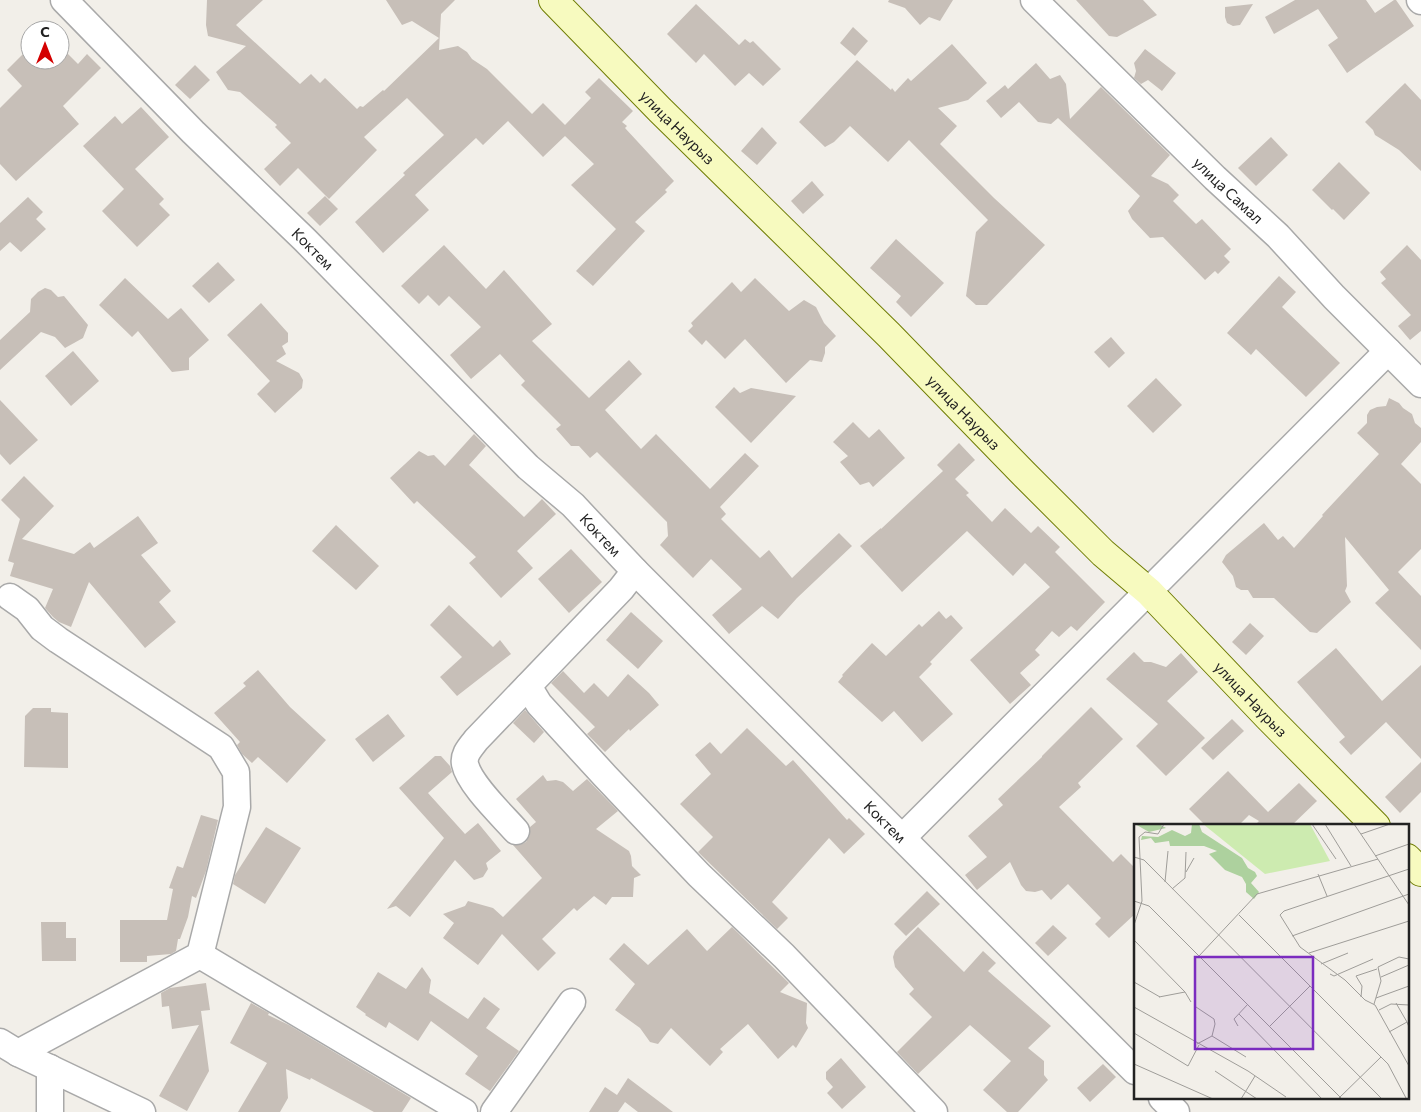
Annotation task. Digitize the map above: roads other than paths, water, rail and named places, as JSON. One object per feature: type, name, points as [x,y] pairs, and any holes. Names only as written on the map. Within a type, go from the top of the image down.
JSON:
[{"type":"street","name":"Коктем","points":[[64,0],[192,132],[305,240],[528,467],[573,505],[1134,1070]]},
{"type":"street","name":"улица Наурыз","points":[[553,0],[674,124],[889,335],[1025,476],[1103,553],[1149,592],[1268,717],[1374,824]]},
{"type":"street","name":"улица Самал","points":[[1034,0],[1215,178],[1278,236],[1334,297],[1421,384]]},
{"type":"street","points":[[903,837],[1388,351]]},
{"type":"street","points":[[516,831],[484,795],[471,777],[465,764],[466,753],[476,740],[621,589],[636,570]]},
{"type":"street","points":[[9,1047],[200,955],[238,806],[236,772],[221,747],[58,640],[42,628],[27,609],[10,597]]},
{"type":"street","points":[[528,686],[539,704],[699,875],[784,956],[934,1112]]},
{"type":"street","points":[[1408,859],[1421,872]]},
{"type":"street","points":[[200,955],[464,1112]]},
{"type":"street","points":[[494,1112],[572,1002]]},
{"type":"street","points":[[9,1047],[142,1112]]},
{"type":"street","points":[[50,1068],[50,1112]]},
{"type":"street","points":[[1164,1100],[1176,1112]]}]
